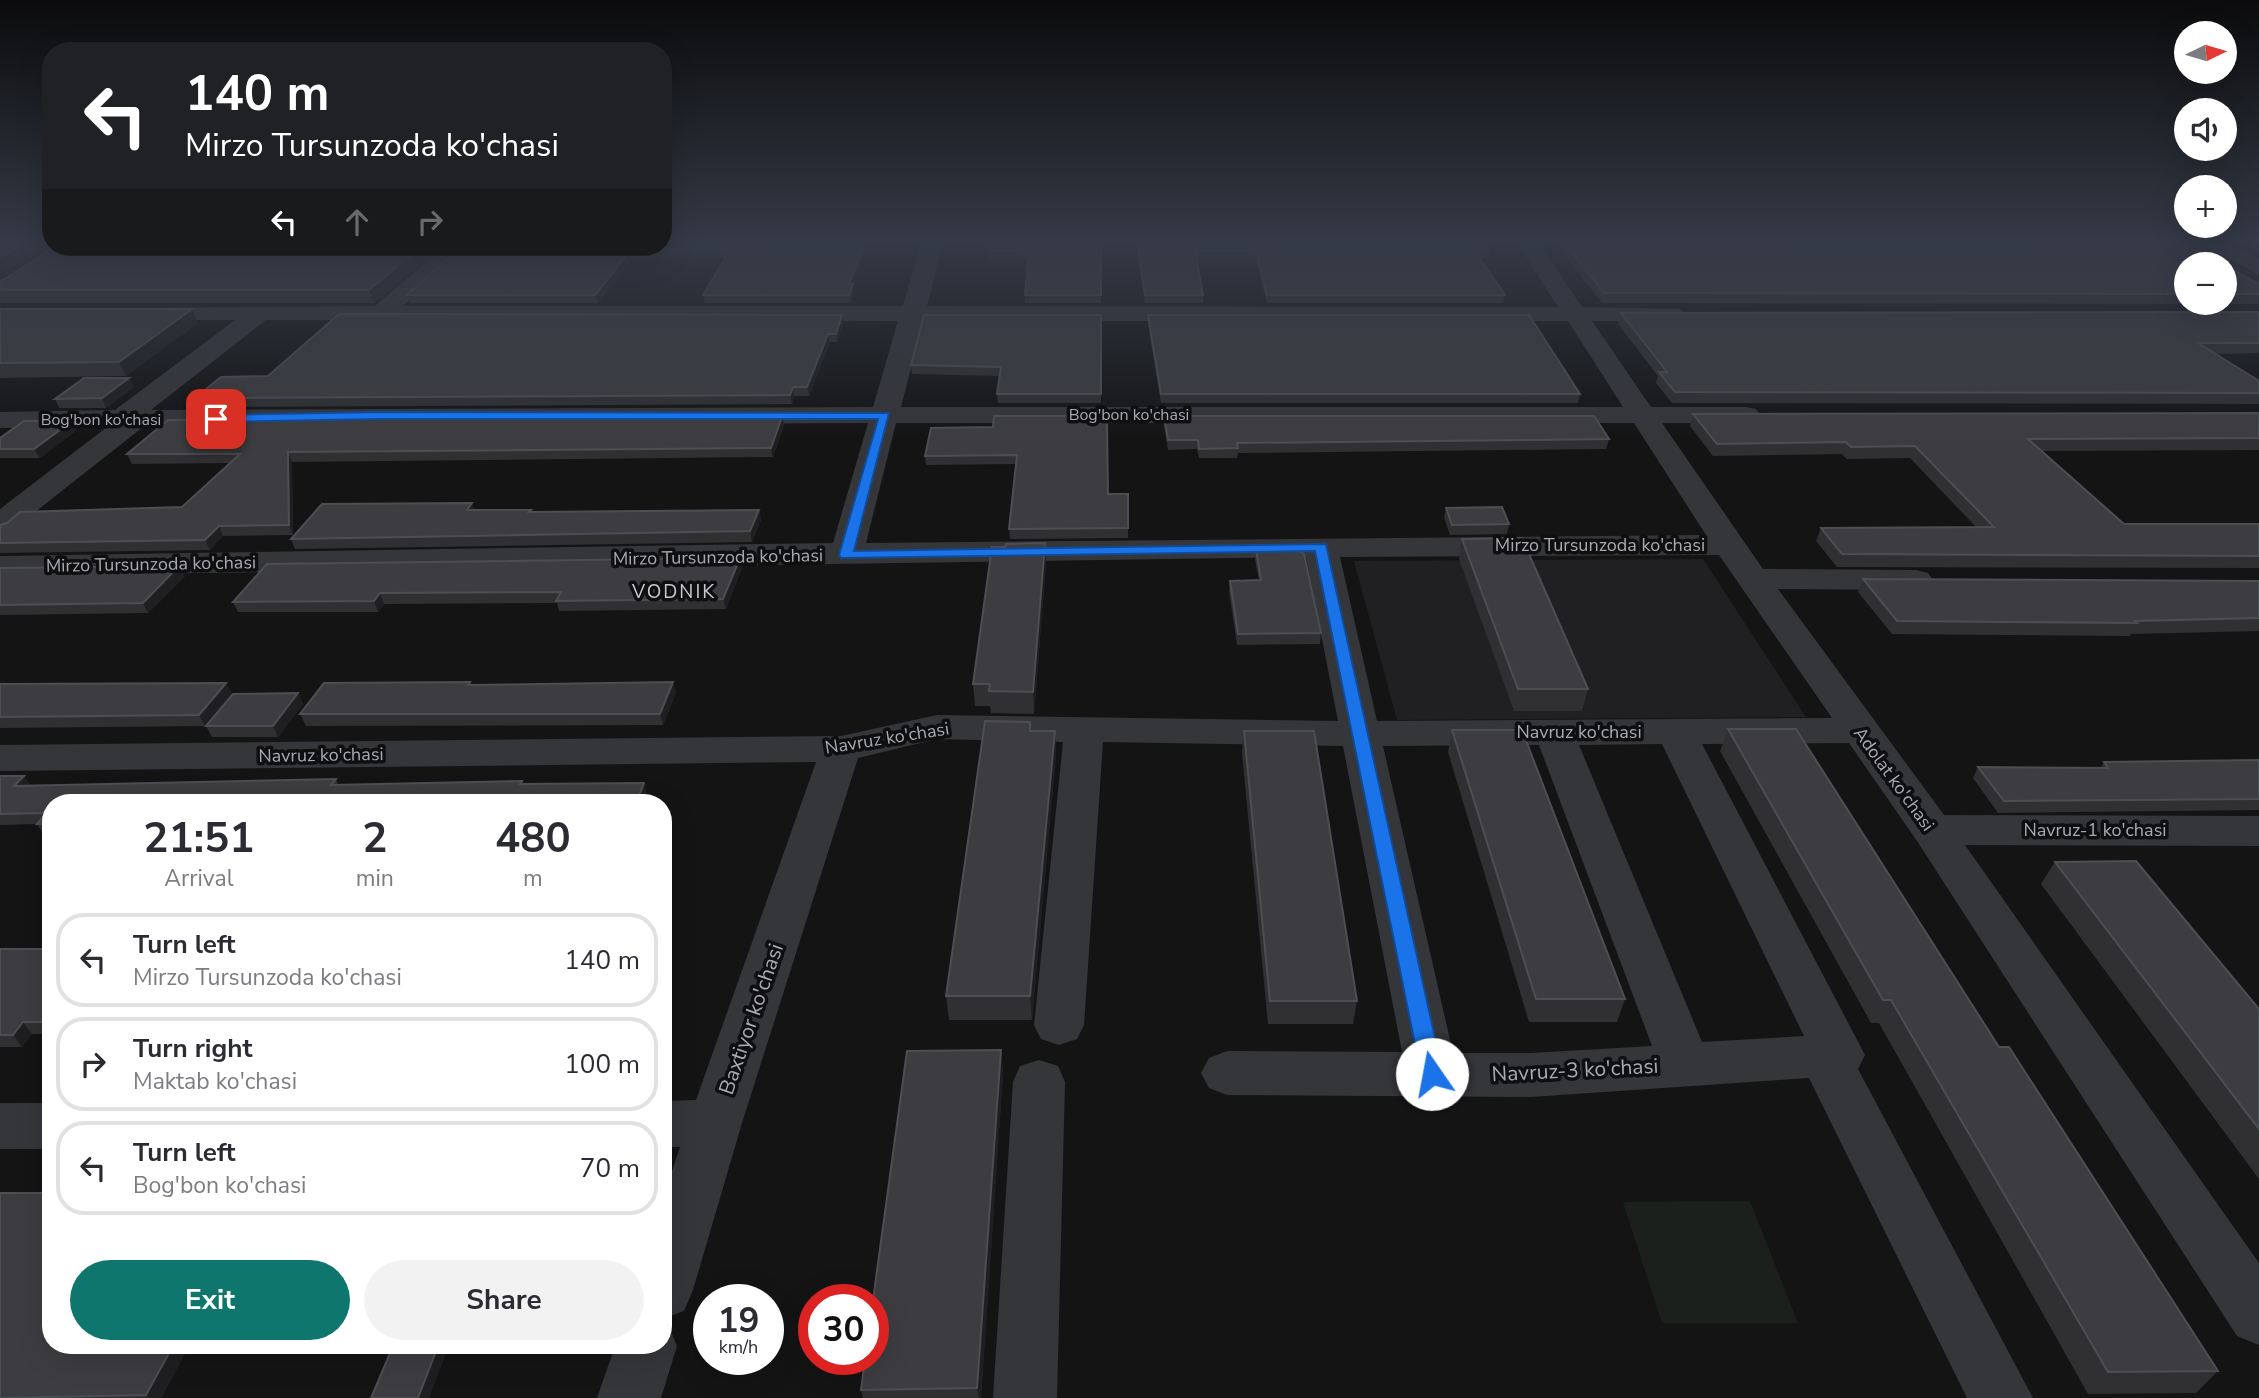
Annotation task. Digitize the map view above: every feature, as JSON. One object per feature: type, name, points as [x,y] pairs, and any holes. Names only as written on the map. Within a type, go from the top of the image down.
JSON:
[{"type":"street","points":[[381,313],[386,308]]},
{"type":"street","points":[[846,555],[914,308]]},
{"type":"street","name":"Adolat ko'chasi","points":[[1574,308],[1729,545],[1858,730],[1932,830],[2259,1315]]},
{"type":"street","points":[[123,313],[1701,314]]},
{"type":"street","points":[[0,524],[260,313]]},
{"type":"street","name":"Bog'bon ko'chasi","points":[[0,421],[380,415],[1777,415]]},
{"type":"street","name":"Mirzo Tursunzoda ko'chasi","points":[[0,566],[1321,547],[1729,545]]},
{"type":"street","points":[[1321,547],[1432,1074]]},
{"type":"street","points":[[1753,579],[1945,580]]},
{"type":"street","name":"Navruz ko'chasi","points":[[0,758],[841,749],[937,727],[1362,734],[1858,730]]},
{"type":"street","points":[[1059,1025],[1084,730]]},
{"type":"street","points":[[1554,732],[1685,1065]]},
{"type":"street","points":[[1676,732],[1831,1056],[2001,1398]]},
{"type":"street","name":"Baxtiyor ko'chasi","points":[[672,1261],[715,1124],[841,749]]},
{"type":"street","name":"Navruz-1 ko'chasi","points":[[1932,830],[2259,831]]},
{"type":"street","name":"Navruz-3 ko'chasi","points":[[1227,1073],[1531,1074],[1831,1056]]},
{"type":"street","points":[[1025,1398],[1039,1082]]},
{"type":"street","points":[[672,1124],[715,1124]]},
{"type":"street","points":[[0,1126],[42,1126]]},
{"type":"street","points":[[629,1398],[643,1354]]},
{"type":"shaded area","points":[[1703,559],[1806,717],[1397,720],[1354,561]]},
{"type":"shaded area","points":[[1750,1201],[1798,1323],[1662,1323],[1623,1202]]},
{"type":"building","points":[[0,309],[192,309],[119,362],[0,363]]},
{"type":"building","points":[[2174,312],[2174,315],[2237,315],[2237,312],[2259,312],[2259,343],[2198,343],[2259,381],[2259,393],[1675,392],[1659,372],[1667,372],[1621,313]]},
{"type":"building","points":[[339,314],[842,315],[836,334],[828,334],[807,387],[793,387],[790,395],[195,398],[221,377],[268,376]]},
{"type":"building","points":[[924,315],[1101,315],[1101,394],[997,394],[1001,367],[911,365]]},
{"type":"building","points":[[1148,315],[1529,315],[1580,394],[1161,394]]},
{"type":"building","points":[[84,378],[129,378],[102,398],[55,399]]},
{"type":"building","points":[[2259,413],[2259,438],[2028,439],[2124,524],[2259,524],[2259,556],[1842,554],[1821,528],[1994,527],[1915,446],[1851,447],[1846,442],[1717,444],[1693,414]]},
{"type":"building","points":[[994,416],[1101,416],[1101,423],[1107,423],[1108,494],[1128,494],[1128,528],[1009,529],[1017,455],[925,456],[931,428],[993,427]]},
{"type":"building","points":[[1164,416],[1594,416],[1609,439],[1237,443],[1238,448],[1199,449],[1198,440],[1168,440]]},
{"type":"building","points":[[782,417],[771,448],[288,452],[289,525],[219,526],[205,540],[0,543],[0,525],[7,523],[20,512],[182,507],[240,454],[127,454],[168,420]]},
{"type":"building","points":[[24,421],[72,421],[34,449],[0,449],[0,438]]},
{"type":"building","points":[[472,503],[467,510],[759,510],[750,531],[291,539],[322,504]]},
{"type":"building","points":[[1502,507],[1509,524],[1452,525],[1446,508]]},
{"type":"building","points":[[1522,538],[1588,689],[1518,689],[1462,539]]},
{"type":"building","points":[[1045,543],[1033,692],[989,691],[990,684],[973,684],[992,547]]},
{"type":"building","points":[[1256,550],[1298,550],[1304,554],[1321,633],[1238,634],[1230,581],[1261,580]]},
{"type":"building","points":[[740,558],[723,599],[556,601],[561,592],[380,593],[374,601],[233,602],[267,564]]},
{"type":"building","points":[[179,566],[143,603],[0,605],[0,568]]},
{"type":"building","points":[[1863,579],[2259,581],[2259,618],[2135,621],[2137,623],[1897,621]]},
{"type":"building","points":[[470,682],[468,685],[673,682],[660,714],[300,714],[324,683]]},
{"type":"building","points":[[226,683],[199,715],[0,717],[0,684]]},
{"type":"building","points":[[298,693],[273,726],[206,726],[233,694]]},
{"type":"building","points":[[985,721],[1030,722],[1030,731],[1055,731],[1030,996],[946,996]]},
{"type":"building","points":[[1728,729],[1796,729],[1999,1047],[2009,1047],[2218,1371],[2108,1372],[1891,1000],[1883,1000]]},
{"type":"building","points":[[1452,730],[1522,730],[1625,999],[1536,999]]},
{"type":"building","points":[[1244,731],[1314,731],[1357,1001],[1270,1001]]},
{"type":"building","points":[[2259,760],[2259,799],[2004,801],[1978,767],[2108,768],[2104,762]]},
{"type":"building","points":[[0,776],[24,776],[14,786],[336,779],[331,785],[522,781],[520,784],[644,783],[640,794],[42,794],[42,813],[0,814]]},
{"type":"building","points":[[2136,861],[2259,1009],[2259,1129],[2055,862]]},
{"type":"building","points":[[0,949],[42,949],[42,1022],[23,1022],[13,1035],[0,1035]]},
{"type":"building","points":[[1001,1050],[977,1388],[861,1390],[863,1375],[889,1375],[889,1284],[875,1284],[907,1051]]},
{"type":"building","points":[[0,1193],[42,1193],[42,1354],[169,1354],[146,1395],[0,1398]]},
{"type":"building","points":[[390,1354],[435,1354],[418,1398],[371,1398]]},
{"type":"district","name":"VODNIK","points":[[674,592]]},
{"type":"route","points":[[216,419],[380,415],[884,415],[846,555],[1321,547],[1432,1074]]}]
